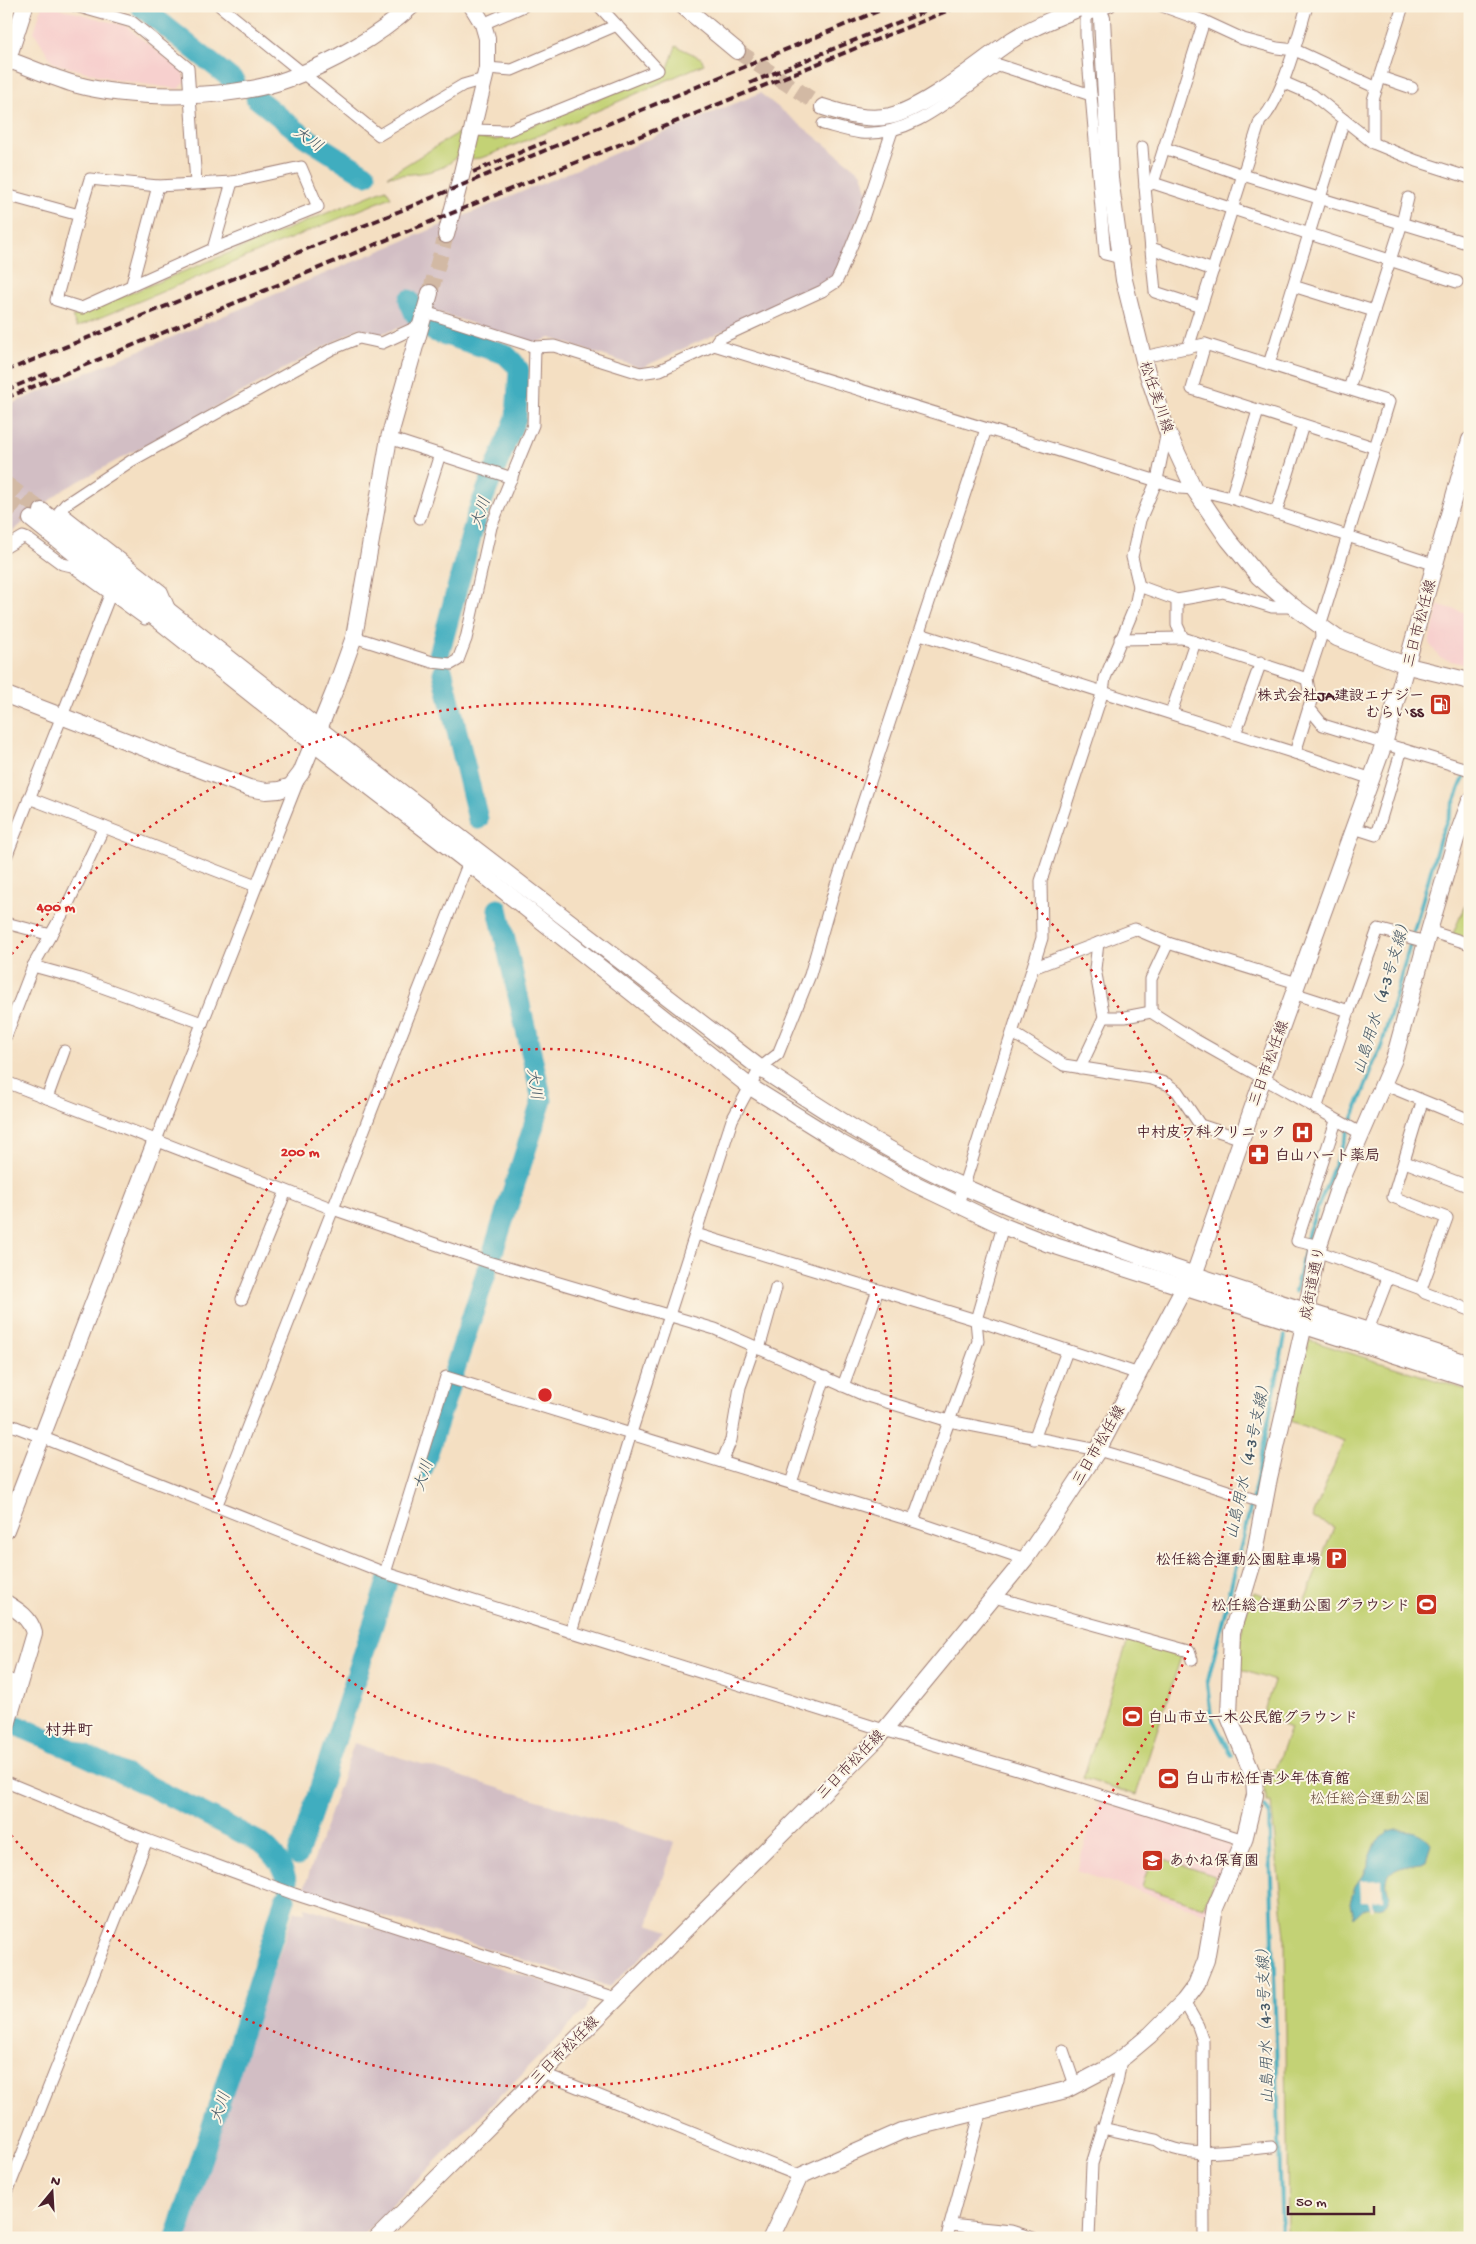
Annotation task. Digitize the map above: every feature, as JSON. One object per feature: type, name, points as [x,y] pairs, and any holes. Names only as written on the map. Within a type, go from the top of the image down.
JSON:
[{"type":"street","points":[[25,6],[7,61],[75,84],[154,96],[260,88],[288,79],[352,49],[412,6]]},
{"type":"street","points":[[76,6],[132,22],[188,68],[196,183]]},
{"type":"street","points":[[220,6],[379,135],[485,74],[512,70],[617,25]]},
{"type":"street","points":[[446,235],[473,130],[485,74],[487,38],[483,24],[472,6]]},
{"type":"street","points":[[483,24],[524,6]]},
{"type":"street","points":[[473,130],[506,131],[658,70],[598,6]]},
{"type":"street","points":[[683,6],[737,51]]},
{"type":"street","points":[[823,106],[863,117],[889,116],[916,107],[1027,31],[1084,6]]},
{"type":"street","points":[[1162,6],[1204,21],[1252,42],[1294,50],[1379,83],[1412,88]]},
{"type":"street","points":[[1188,348],[1260,121],[1266,116],[1283,82],[1307,6]]},
{"type":"street","points":[[1373,142],[1373,100],[1403,6]]},
{"type":"street","points":[[1106,12],[1086,16],[1086,35],[1105,254],[1121,258]]},
{"type":"street","name":"松任美川線","points":[[1106,12],[1110,178],[1124,280],[1143,357],[1167,431],[1194,489],[1228,539],[1259,577],[1294,607],[1337,638],[1408,666],[1470,681]]},
{"type":"street","points":[[1149,185],[1164,148],[1204,21]]},
{"type":"street","points":[[823,124],[861,133],[892,131],[938,109],[999,65],[1091,95]]},
{"type":"street","points":[[1283,82],[1313,95],[1373,142],[1419,162],[1470,178]]},
{"type":"street","points":[[1269,364],[1344,120]]},
{"type":"street","points":[[167,617],[162,591],[60,511],[66,504],[131,461],[332,349],[359,338],[382,343],[423,318],[535,347],[554,346],[640,374],[660,370],[714,345],[718,338],[822,291],[836,282],[864,216],[892,131]]},
{"type":"street","points":[[1142,146],[1149,185],[1151,248],[1155,292],[1201,307]]},
{"type":"street","points":[[1164,148],[1243,175],[1470,244]]},
{"type":"street","points":[[302,167],[318,207],[213,249],[82,308],[56,300],[90,179],[158,186],[196,183],[232,182],[302,167]]},
{"type":"street","points":[[213,249],[232,182]]},
{"type":"street","points":[[1149,185],[1310,232],[1457,282]]},
{"type":"street","points":[[132,284],[158,186]]},
{"type":"street","points":[[6,195],[79,216]]},
{"type":"street","points":[[1349,389],[1402,223],[1408,198]]},
{"type":"street","points":[[1151,248],[1213,270]]},
{"type":"street","points":[[1293,286],[1374,311]]},
{"type":"street","points":[[6,1530],[9,1512],[43,1438],[156,1140],[354,637],[390,438],[430,293]]},
{"type":"street","points":[[1143,357],[1205,344],[1389,402],[1373,447],[1320,626],[1321,637],[1307,679],[1311,701],[1295,752]]},
{"type":"street","points":[[1205,344],[1192,389],[1373,447]]},
{"type":"street","points":[[714,345],[1180,488],[1194,489],[1231,498],[1436,564]]},
{"type":"street","points":[[354,637],[432,662],[452,664],[458,660],[466,639],[491,527],[533,425],[535,347]]},
{"type":"street","points":[[1231,498],[1258,411]]},
{"type":"street","points":[[1276,514],[1303,425]]},
{"type":"street","points":[[571,1632],[631,1433],[732,1120],[748,1086],[760,1068],[778,1054],[810,975],[834,891],[986,429]]},
{"type":"street","points":[[958,1204],[1042,938],[1042,882],[1103,692],[1105,678],[1134,606],[1139,586],[1132,557],[1140,520],[1157,480],[1167,431]]},
{"type":"street","points":[[390,438],[512,478]]},
{"type":"street","name":"三日市松任線","points":[[377,2238],[884,1730],[1025,1559],[1098,1450],[1189,1282],[1242,1139],[1384,744],[1408,666],[1470,440]]},
{"type":"street","points":[[420,518],[440,454]]},
{"type":"street","points":[[37,515],[316,736],[469,863],[748,1086],[839,1142],[913,1184],[1003,1226],[1050,1244],[1189,1282],[1305,1318],[1470,1379]]},
{"type":"street","points":[[6,547],[23,537],[28,538],[62,564],[72,566],[147,620],[167,617]]},
{"type":"street","points":[[1139,586],[1177,600],[1223,592],[1272,607],[1294,607]]},
{"type":"street","points":[[6,857],[110,595]]},
{"type":"street","points":[[1177,600],[1177,625],[1183,638]]},
{"type":"street","points":[[920,634],[1295,752],[1372,779]]},
{"type":"street","points":[[1120,640],[1183,638],[1261,662],[1307,679]]},
{"type":"street","points":[[1172,714],[1195,642]]},
{"type":"street","points":[[1235,734],[1261,662]]},
{"type":"street","points":[[6,695],[249,788],[266,791],[278,790],[291,786],[301,773]]},
{"type":"street","points":[[1309,708],[1323,725],[1465,768]]},
{"type":"street","points":[[316,736],[474,846],[760,1068],[824,1110],[911,1160],[963,1187],[1189,1282]]},
{"type":"street","points":[[1354,828],[1376,835],[1402,749]]},
{"type":"street","points":[[29,798],[256,886]]},
{"type":"street","name":"成街道通り","points":[[1244,1840],[1255,1795],[1254,1778],[1229,1717],[1232,1632],[1253,1563],[1255,1500],[1305,1318],[1310,1245],[1339,1186],[1348,1127],[1383,1084],[1394,1059],[1425,938],[1470,801]]},
{"type":"street","points":[[6,1036],[33,966],[51,935],[104,827]]},
{"type":"street","points":[[216,1507],[469,863],[474,846]]},
{"type":"street","points":[[6,923],[51,935]]},
{"type":"street","points":[[1033,968],[1135,929],[1168,943],[1295,988],[1349,1012]]},
{"type":"street","points":[[1316,1109],[1378,929],[1405,936],[1470,944]]},
{"type":"street","points":[[1151,1012],[1151,979],[1168,943]]},
{"type":"street","points":[[1080,1068],[1104,1017],[1095,969],[1098,944]]},
{"type":"street","points":[[33,966],[77,978],[202,1023]]},
{"type":"street","points":[[1104,1017],[1125,1017],[1151,1012],[1192,1038],[1348,1127],[1297,1241],[1470,1310]]},
{"type":"street","points":[[1013,1033],[1064,1065],[1152,1079],[1167,1084],[1177,1091],[1200,1125],[1242,1139]]},
{"type":"street","points":[[47,1098],[64,1051]]},
{"type":"street","points":[[6,1082],[333,1209],[488,1262],[669,1314],[714,1329],[864,1395],[948,1421],[1098,1450],[1255,1500]]},
{"type":"street","points":[[1383,1084],[1422,1102],[1470,1120]]},
{"type":"street","points":[[1421,1289],[1447,1218],[1393,1197],[1422,1102]]},
{"type":"street","points":[[1405,1162],[1470,1187]]},
{"type":"street","points":[[242,1299],[286,1191]]},
{"type":"street","points":[[913,1521],[978,1341],[976,1320],[1003,1226]]},
{"type":"street","points":[[696,1234],[976,1320],[1139,1374]]},
{"type":"street","points":[[1368,1330],[1388,1278]]},
{"type":"street","points":[[722,1462],[731,1440],[740,1387],[757,1348],[776,1288]]},
{"type":"street","points":[[843,1386],[878,1290]]},
{"type":"street","points":[[1305,1318],[1368,1330],[1470,1364]]},
{"type":"street","points":[[1034,1439],[1067,1351]]},
{"type":"street","points":[[385,1573],[446,1377],[913,1521],[1025,1559]]},
{"type":"street","points":[[792,1483],[824,1377]]},
{"type":"street","points":[[6,1423],[385,1573],[884,1730],[1017,1768],[1244,1840],[1215,1908],[1206,1960],[1196,1985],[1184,2001],[1150,2035],[1121,2059],[1066,2090],[902,2131],[800,2176],[771,2238]]},
{"type":"street","points":[[994,1597],[1189,1651],[1192,1660]]},
{"type":"street","points":[[6,1603],[20,1612],[31,1623],[34,1633],[13,1681],[6,1728]]},
{"type":"street","points":[[6,1782],[147,1840],[294,1894],[616,1998]]},
{"type":"street","points":[[6,2195],[147,1840]]},
{"type":"street","points":[[1184,2001],[1198,2026],[1203,2040],[1204,2238]]},
{"type":"street","points":[[1063,2050],[1075,2085]]},
{"type":"street","points":[[1089,2238],[1092,2164],[1117,2083],[1121,2059]]},
{"type":"street","points":[[542,2072],[800,2176]]},
{"type":"street","points":[[947,2238],[981,2111]]},
{"type":"street","points":[[1102,2128],[1157,2140],[1164,2146],[1190,2153],[1272,2147]]},
{"type":"street","points":[[950,2226],[1011,2231],[1033,2238]]},
{"type":"shaded area","points":[[42,6],[51,6],[126,26],[183,72],[185,82],[178,89],[116,80],[53,63],[34,32]]},
{"type":"shaded area","points":[[760,93],[861,173],[868,194],[834,280],[641,368],[551,338],[533,343],[421,307],[415,323],[380,334],[359,328],[61,491],[6,537],[6,406]]},
{"type":"shaded area","points":[[1439,605],[1470,614],[1470,666],[1440,658],[1429,643]]},
{"type":"shaded area","points":[[354,1743],[675,1843],[648,1924],[669,1931],[610,1987],[303,1891]]},
{"type":"shaded area","name":"あかね保育園","points":[[1099,1801],[1226,1841],[1231,1852],[1206,1913],[1076,1871]]},
{"type":"shaded area","points":[[305,1907],[590,1996],[586,2009],[360,2238],[180,2238],[263,1981],[275,1966],[294,1911],[305,1912]]},
{"type":"green space","points":[[676,46],[701,58],[704,64],[558,128],[481,158],[470,159],[476,138],[496,140],[667,71]]},
{"type":"green space","points":[[466,128],[461,149],[454,159],[446,165],[428,172],[388,176]]},
{"type":"green space","points":[[386,189],[391,197],[77,327],[72,317]]},
{"type":"green space","points":[[1470,893],[1470,942],[1452,936]]},
{"type":"green space","name":"松任総合運動公園","points":[[1309,1340],[1470,1391],[1470,2238],[1288,2238],[1285,1937],[1271,1802],[1267,1802],[1261,1771],[1275,1769],[1290,1728],[1262,1717],[1274,1681],[1238,1668],[1243,1621],[1254,1592],[1301,1610],[1334,1527],[1312,1518],[1344,1441],[1290,1421]]},
{"type":"green space","name":"白山市立一木公民館グラウンド","points":[[1128,1640],[1181,1657],[1136,1795],[1083,1778]]},
{"type":"green space","points":[[1152,1855],[1215,1876],[1204,1907],[1142,1887]]},
{"type":"water","points":[[1396,1830],[1416,1832],[1428,1839],[1431,1843],[1426,1862],[1407,1865],[1394,1870],[1387,1879],[1388,1902],[1380,1906],[1365,1908],[1353,1918],[1350,1902],[1377,1841],[1388,1832]]},
{"type":"pier","points":[[1382,1880],[1383,1899],[1372,1900],[1373,1909],[1370,1910],[1368,1901],[1361,1901],[1360,1881]]},
{"type":"waterway","name":"大川","points":[[140,6],[235,82]]},
{"type":"waterway","name":"大川","points":[[256,98],[305,137],[366,175]]},
{"type":"waterway","name":"大川","points":[[409,300],[415,314]]},
{"type":"waterway","name":"大川","points":[[433,331],[505,354],[514,363]]},
{"type":"waterway","name":"大川","points":[[439,655],[477,514],[516,418],[519,370]]},
{"type":"waterway","name":"大川","points":[[443,673],[478,819]]},
{"type":"waterway","name":"山島用水（4-3号支線）","points":[[1295,1292],[1309,1230],[1382,1044],[1440,838],[1470,762]]},
{"type":"waterway","name":"大川","points":[[492,1255],[542,1100],[498,909]]},
{"type":"waterway","name":"大川","points":[[453,1375],[487,1270]]},
{"type":"waterway","name":"山島用水（4-3号支線）","points":[[1232,1756],[1211,1716],[1207,1684],[1255,1489],[1285,1336]]},
{"type":"waterway","name":"大川","points":[[423,1468],[451,1382]]},
{"type":"waterway","points":[[298,1855],[388,1579]]},
{"type":"waterway","points":[[18,1726],[141,1782],[261,1843],[277,1860],[287,1882]]},
{"type":"waterway","name":"山島用水（4-3号支線）","points":[[1265,1807],[1269,1812],[1282,2238]]},
{"type":"waterway","name":"大川","points":[[176,2238],[285,1899]]},
{"type":"tunnel","points":[[737,51],[823,107]]},
{"type":"tunnel","points":[[430,293],[446,235]]},
{"type":"tunnel","points":[[6,484],[42,511]]},
{"type":"tunnel","points":[[6,500],[31,519]]},
{"type":"railway","points":[[6,371],[400,211],[890,6]]},
{"type":"railway","points":[[750,83],[938,6]]},
{"type":"railway","points":[[6,398],[403,233],[959,6]]},
{"type":"railway","points":[[473,172],[545,142]]},
{"type":"railway","points":[[6,390],[48,373]]},
{"type":"place","name":"株式会社JA建設エナジー むらいSS","points":[[1440,704]]},
{"type":"place","name":"中村皮フ科クリニック","points":[[1302,1132]]},
{"type":"place","name":"白山ハート薬局","points":[[1259,1155]]},
{"type":"place","name":"松任総合運動公園駐車場","points":[[1337,1559]]},
{"type":"place","name":"松任総合運動公園 グラウンド","points":[[1426,1605]]},
{"type":"place","name":"白山市立一木公民館グラウンド","points":[[1132,1717]]},
{"type":"place","name":"白山市松任青少年体育館","points":[[1169,1778]]},
{"type":"place","name":"あかね保育園","points":[[1153,1860]]},
{"type":"district","name":"村井町","points":[[69,1729]]}]
